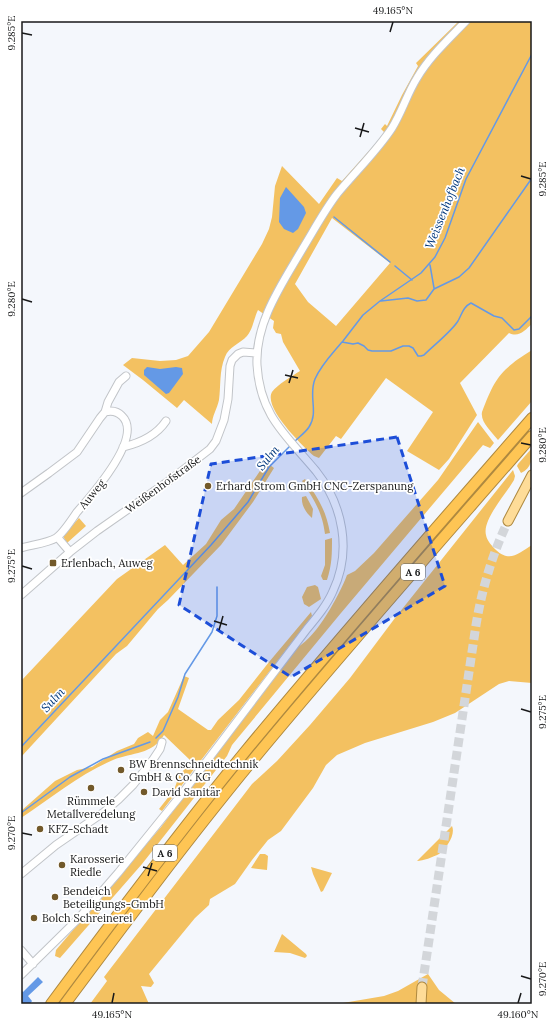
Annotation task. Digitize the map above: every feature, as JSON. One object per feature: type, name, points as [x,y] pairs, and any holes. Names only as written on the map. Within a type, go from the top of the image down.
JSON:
[{"type":"highway","name":"A 6","points":[[51,1004],[154,866],[244,754],[323,659],[532,418]]},
{"type":"highway","name":"A 6","points":[[65,1004],[163,873],[251,762],[332,666],[532,436]]},
{"type":"main road","points":[[508,522],[532,475]]},
{"type":"main road","points":[[422,989],[422,1004]]},
{"type":"street","points":[[21,975],[79,918],[150,836],[311,624],[328,601],[333,591],[341,569],[343,557],[343,537],[340,519],[335,503],[324,483],[273,420],[265,404],[259,384],[257,353],[261,331],[268,310],[324,213],[344,185],[392,128],[424,67],[466,21]]},
{"type":"street","name":"Weißenhofstraße","points":[[21,595],[70,552],[97,531],[170,480],[210,449],[216,441],[224,420],[232,360],[242,352],[257,353]]},
{"type":"street","points":[[21,493],[76,452],[106,412],[108,402],[119,382],[126,376]]},
{"type":"street","name":"Auweg","points":[[58,538],[110,472],[123,447],[127,427],[125,419],[122,415],[114,411],[106,412]]},
{"type":"street","points":[[123,447],[144,440],[154,434],[166,421]]},
{"type":"street","points":[[21,548],[58,538],[70,552]]},
{"type":"street","points":[[21,874],[56,845],[103,813],[134,785],[160,749],[162,742]]},
{"type":"street","points":[[21,950],[33,964]]},
{"type":"highlighted area","points":[[397,437],[445,586],[291,677],[179,605],[211,464]]},
{"type":"shaded area","points":[[459,21],[532,21],[532,324],[519,334],[516,335],[509,333],[460,383],[477,415],[449,459],[439,470],[407,451],[433,412],[386,378],[341,439],[336,436],[319,458],[314,456],[278,417],[273,407],[271,399],[274,389],[300,371],[283,342],[281,334],[276,333],[273,328],[274,321],[258,310],[247,336],[229,350],[225,357],[221,373],[219,400],[212,424],[184,400],[177,408],[123,365],[132,358],[160,361],[176,360],[188,356],[209,332],[262,244],[269,229],[272,217],[275,186],[282,166],[319,204],[337,178],[342,181],[385,133],[381,129],[385,124],[387,126],[418,66],[416,63]],"holes":[[[332,218],[390,263],[336,326],[308,302],[295,284]]]},
{"type":"shaded area","points":[[532,350],[532,401],[498,440],[485,423],[482,412],[495,383],[500,376],[513,363]]},
{"type":"shaded area","points":[[478,422],[494,443],[490,448],[483,445],[232,745],[227,756],[142,864],[60,958],[55,956],[56,950],[161,827],[298,647],[313,634],[320,625],[339,594],[347,575],[355,571],[374,553],[438,480]]},
{"type":"shaded area","points":[[532,448],[529,466],[521,473],[517,466]]},
{"type":"shaded area","points":[[266,462],[274,468],[253,502],[221,545],[158,609],[127,646],[116,654],[21,757],[21,681],[117,579],[165,545],[183,565],[206,544],[221,520],[234,509]]},
{"type":"shaded area","points":[[513,470],[515,476],[514,480],[491,515],[486,529],[486,535],[493,547],[501,554],[506,556],[519,554],[532,545],[532,683],[509,681],[499,684],[455,713],[433,722],[365,743],[337,755],[326,765],[313,788],[281,831],[268,840],[235,884],[210,899],[209,905],[195,918],[149,974],[154,983],[151,987],[141,986],[149,1004],[90,1004],[107,981],[104,977],[252,784],[277,761],[350,678],[395,618]]},
{"type":"shaded area","points":[[305,479],[321,504],[330,533],[325,534],[320,512],[302,481]]},
{"type":"shaded area","points":[[306,496],[313,509],[312,518],[302,503],[302,497]]},
{"type":"shaded area","points":[[79,518],[86,526],[67,543],[64,535]]},
{"type":"shaded area","points":[[332,538],[330,569],[327,580],[323,580],[321,576],[325,565],[325,540]]},
{"type":"shaded area","points":[[315,585],[318,587],[321,599],[309,607],[304,604],[302,597],[307,587]]},
{"type":"shaded area","points":[[311,612],[312,616],[162,811],[159,809],[174,790],[179,776],[191,761],[164,735],[148,750],[120,757],[89,772],[21,818],[21,811],[55,781],[77,770],[92,767],[117,751],[134,744],[138,738],[148,732],[153,736],[160,720],[168,712],[184,676],[189,678],[178,709],[208,730],[211,730],[218,720],[239,700]]},
{"type":"shaded area","points":[[452,826],[453,833],[442,852],[431,858],[417,861]]},
{"type":"shaded area","points":[[260,854],[265,854],[268,856],[267,870],[251,868]]},
{"type":"shaded area","points":[[311,867],[332,873],[323,891],[321,892],[313,874]]},
{"type":"shaded area","points":[[282,934],[307,956],[305,958],[290,953],[274,952]]},
{"type":"shaded area","points":[[428,974],[439,990],[456,1004],[337,1004],[384,996],[398,991]]},
{"type":"water","points":[[286,187],[304,207],[306,213],[298,229],[293,233],[284,229],[279,222],[280,198]]},
{"type":"water","points":[[147,367],[160,369],[176,367],[182,368],[183,374],[169,393],[166,394],[144,375],[144,370]]},
{"type":"water","points":[[38,977],[43,982],[28,996],[32,1001],[30,1004],[21,1004],[21,990],[23,992]]},
{"type":"waterway","name":"Weissenhofbach","points":[[343,341],[363,315],[380,301],[421,273],[435,257],[445,238],[466,179],[532,54]]},
{"type":"waterway","points":[[381,301],[408,298],[417,301],[426,300],[434,289],[459,277],[469,268],[532,178]]},
{"type":"waterway","points":[[334,217],[390,262]]},
{"type":"waterway","points":[[430,265],[434,288]]},
{"type":"waterway","points":[[395,266],[412,280]]},
{"type":"waterway","name":"Sulm","points":[[294,442],[306,431],[312,421],[313,385],[315,379],[324,364],[342,342],[353,344],[358,343],[372,351],[391,351],[403,346],[409,346],[413,348],[418,356],[421,356],[424,355],[451,330],[458,321],[464,309],[471,303],[494,316],[502,318],[514,330],[519,329],[532,316]]},
{"type":"waterway","name":"Sulm","points":[[21,747],[211,545],[248,502],[269,467],[290,446]]},
{"type":"waterway","points":[[156,738],[163,731],[178,697],[185,674],[212,632],[217,616],[217,587]]},
{"type":"waterway","points":[[21,813],[70,777],[103,759],[150,742]]},
{"type":"tunnel","points":[[422,987],[478,612],[492,559],[508,521]]},
{"type":"place","name":"Erhard Strom GmbH CNC-Zerspanung","points":[[208,486]]},
{"type":"place","name":"Erlenbach, Auweg","points":[[53,563]]},
{"type":"place","name":"BW Brennschneidtechnik GmbH & Co. KG","points":[[121,770]]},
{"type":"place","name":"Rümmele Metallveredelung","points":[[91,788]]},
{"type":"place","name":"David Sanitär","points":[[144,792]]},
{"type":"place","name":"KFZ-Schadt","points":[[40,829]]},
{"type":"place","name":"Karosserie Riedle","points":[[62,865]]},
{"type":"place","name":"Bendeich Beteiligungs-GmbH","points":[[55,897]]},
{"type":"place","name":"Bolch Schreinerei","points":[[34,918]]}]
